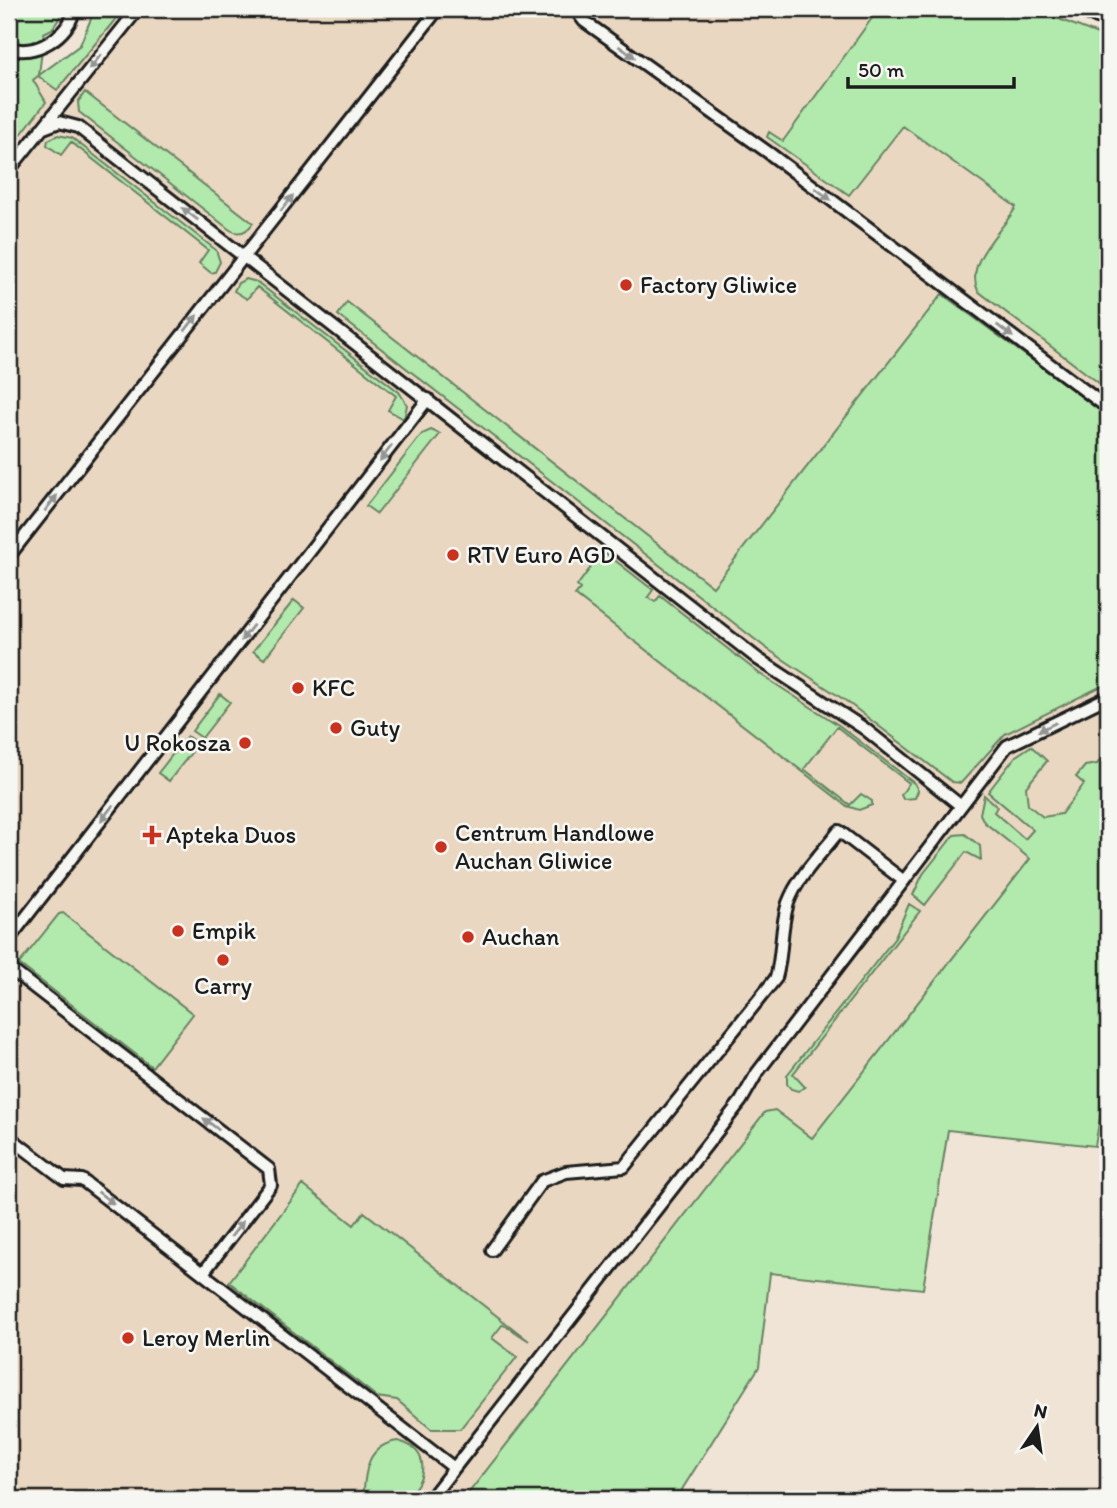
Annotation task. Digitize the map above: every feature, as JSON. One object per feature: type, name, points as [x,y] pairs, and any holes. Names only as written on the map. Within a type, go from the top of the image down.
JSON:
[{"type":"lane","points":[[9,47],[17,51],[38,48],[60,36],[74,9]]},
{"type":"lane","points":[[9,170],[138,9]]},
{"type":"lane","points":[[9,556],[438,9]]},
{"type":"lane","points":[[575,9],[583,22],[768,153],[1108,408]]},
{"type":"lane","points":[[1076,9],[1108,21]]},
{"type":"lane","points":[[41,129],[59,122],[78,127],[758,659],[865,729],[961,806]]},
{"type":"lane","points":[[9,939],[428,400]]},
{"type":"lane","points":[[430,1499],[740,1101],[757,1073],[1007,746],[1108,698]]},
{"type":"lane","points":[[492,1250],[542,1181],[566,1172],[624,1167],[776,978],[782,955],[781,935],[789,901],[801,880],[839,831],[904,881]]},
{"type":"lane","points":[[9,968],[269,1169],[271,1185],[203,1273]]},
{"type":"lane","points":[[9,1138],[64,1180],[82,1180],[454,1468]]},
{"type":"shaded area","points":[[95,9],[1033,9],[1108,37],[1108,786],[541,1499],[9,1499],[9,84],[33,80],[80,45]]},
{"type":"green space","points":[[9,9],[66,9],[52,29],[44,33],[39,75],[80,45],[95,9],[124,9],[57,90],[38,76],[33,80],[46,102],[9,150]]},
{"type":"green space","points":[[869,9],[1033,9],[1108,38],[1108,390],[978,291],[975,280],[980,258],[1016,207],[903,126],[849,195],[767,137],[769,132],[783,141],[875,14]]},
{"type":"green space","points":[[85,92],[253,223],[251,226],[240,232],[233,232],[79,112],[78,102]]},
{"type":"green space","points":[[58,135],[72,138],[216,250],[220,262],[215,272],[211,273],[199,263],[208,250],[71,142],[61,155],[47,145],[48,140]]},
{"type":"green space","points":[[246,279],[257,282],[399,392],[407,405],[404,419],[388,410],[396,396],[257,287],[247,299],[234,291],[238,283]]},
{"type":"green space","points":[[942,294],[1108,416],[1108,683],[1005,734],[961,783],[952,782],[846,701],[766,648],[338,315],[347,302],[713,587]]},
{"type":"green space","points":[[431,430],[440,434],[377,514],[366,506],[422,434]]},
{"type":"green space","points":[[603,551],[653,590],[648,597],[655,602],[660,596],[760,674],[840,726],[915,784],[918,791],[915,798],[903,799],[901,795],[909,783],[837,727],[804,769],[850,805],[861,794],[872,801],[872,805],[859,810],[847,806],[575,595],[580,589],[577,586]]},
{"type":"green space","points":[[294,600],[304,608],[264,659],[253,651]]},
{"type":"green space","points":[[220,694],[230,702],[202,738],[192,731]]},
{"type":"green space","points":[[187,736],[198,744],[169,781],[158,773]]},
{"type":"green space","points":[[1031,746],[1047,761],[1026,787],[1028,805],[1043,817],[1061,814],[1084,784],[1076,777],[1085,766],[1097,764],[1108,750],[1108,1072],[1095,1146],[948,1130],[923,1289],[770,1273],[759,1367],[676,1499],[464,1499],[765,1112],[775,1110],[812,1138],[1030,859],[984,822],[980,814],[984,795],[997,807],[994,812],[1025,839],[1033,830],[988,792],[1016,756]]},
{"type":"green space","points":[[965,834],[980,846],[981,860],[966,852],[925,905],[913,895],[923,874],[954,835]]},
{"type":"green space","points":[[909,904],[920,911],[793,1074],[805,1087],[798,1091],[791,1089],[787,1084],[787,1075],[894,939]]},
{"type":"green space","points":[[63,913],[193,1014],[152,1067],[19,964],[59,914]]},
{"type":"green space","points":[[303,1185],[354,1225],[364,1212],[529,1341],[503,1324],[492,1338],[517,1357],[460,1429],[431,1429],[397,1400],[377,1397],[229,1282]]},
{"type":"green space","points":[[398,1441],[409,1445],[421,1458],[418,1483],[404,1499],[363,1499],[366,1471],[373,1455],[379,1448]]},
{"type":"place","name":"Factory Gliwice","points":[[626,285]]},
{"type":"place","name":"RTV Euro AGD","points":[[453,555]]},
{"type":"place","name":"KFC","points":[[298,688]]},
{"type":"place","name":"Guty","points":[[336,728]]},
{"type":"place","name":"U Rokosza","points":[[245,743]]},
{"type":"place","name":"Apteka Duos","points":[[152,835]]},
{"type":"place","name":"Centrum Handlowe Auchan Gliwice","points":[[441,847]]},
{"type":"place","name":"Empik","points":[[178,931]]},
{"type":"place","name":"Auchan","points":[[468,937]]},
{"type":"place","name":"Carry","points":[[223,960]]},
{"type":"place","name":"Leroy Merlin","points":[[128,1338]]}]
